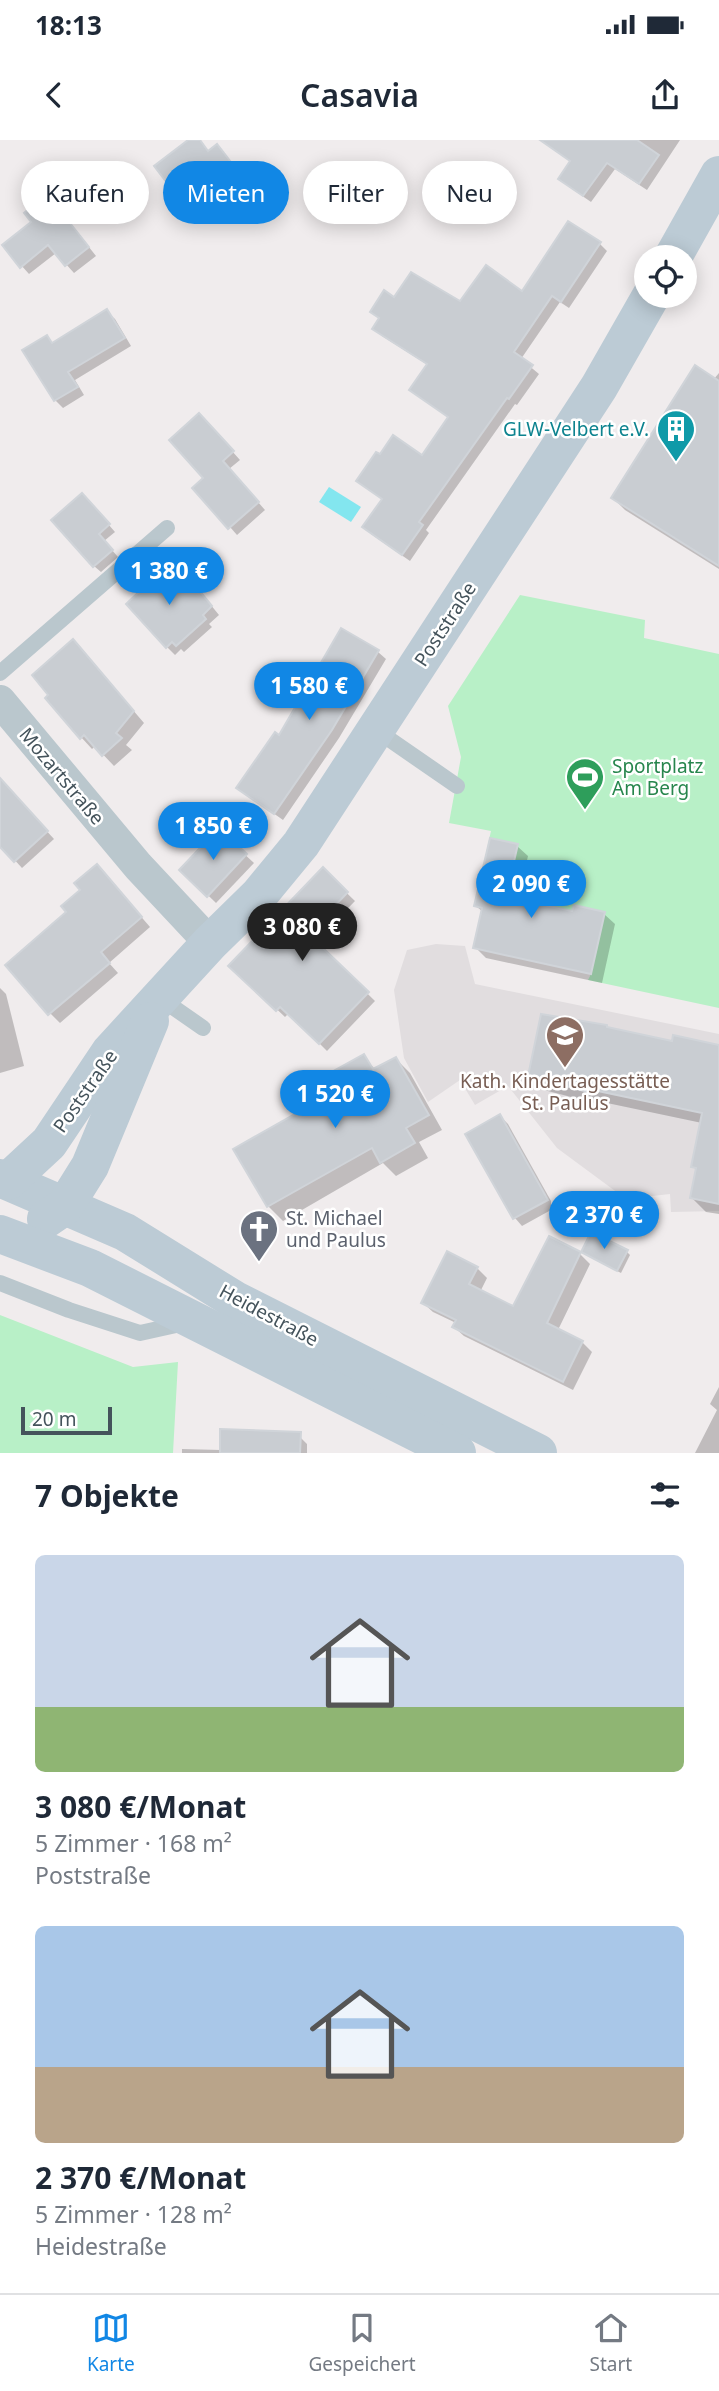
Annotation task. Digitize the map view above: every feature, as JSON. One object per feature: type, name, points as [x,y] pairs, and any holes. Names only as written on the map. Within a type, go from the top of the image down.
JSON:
[{"type":"street","points":[[680,245],[719,176]]},
{"type":"street","name":"Poststraße","points":[[4,1180],[49,1143],[110,1052],[210,943],[260,895],[301,844],[599,387],[644,308]]},
{"type":"street","name":"Mozartstraße","points":[[0,701],[138,866],[210,943]]},
{"type":"street","name":"Poststraße","points":[[65,1206],[90,1166],[160,998]]},
{"type":"street","name":"Heidestraße","points":[[4,1180],[125,1232],[235,1300],[538,1453]]},
{"type":"street","points":[[5,1236],[41,1222],[65,1206]]},
{"type":"street","name":"Heidestraße","points":[[5,1236],[90,1268],[198,1320],[457,1453]]},
{"type":"lane","points":[[0,673],[167,528]]},
{"type":"lane","points":[[376,730],[457,786]]},
{"type":"lane","points":[[160,998],[203,1028]]},
{"type":"lane","points":[[0,1283],[69,1310],[140,1332],[198,1320]]},
{"type":"shaded area","name":"Kath. Kindertagesstätte St. Paulus","points":[[436,944],[465,946],[475,984],[719,1034],[719,1211],[671,1212],[670,1194],[626,1199],[557,1148],[508,1086],[475,1105],[460,1080],[428,1102],[404,1058],[394,990],[407,950]]},
{"type":"green space","name":"Sportplatz Am Berg","points":[[520,595],[645,620],[644,638],[719,654],[719,1008],[588,980],[591,974],[473,948],[482,908],[474,906],[491,831],[449,823],[461,757],[448,706]]},
{"type":"green space","points":[[0,1315],[133,1367],[178,1362],[173,1453],[0,1453]]},
{"type":"water","points":[[329,487],[361,507],[351,522],[319,502]]},
{"type":"building","points":[[188,140],[200,140],[208,151],[217,144],[230,161],[163,161],[163,178],[154,166]]},
{"type":"building","points":[[540,140],[637,140],[659,155],[639,184],[607,163],[583,196],[558,179],[570,161]]},
{"type":"building","points":[[568,221],[601,242],[561,302],[552,296],[514,352],[533,365],[419,522],[423,525],[402,555],[362,527],[382,499],[356,481],[376,452],[380,454],[393,435],[422,455],[448,417],[409,390],[427,364],[372,329],[379,318],[370,312],[384,290],[394,297],[411,272],[460,301],[486,265],[522,291]]},
{"type":"building","points":[[28,224],[71,224],[89,247],[65,266],[48,245],[20,268],[2,245]]},
{"type":"building","points":[[107,309],[125,338],[68,372],[78,387],[54,401],[22,350],[47,335],[52,343]]},
{"type":"building","name":"GLW-Velbert e.V.","points":[[695,365],[719,381],[719,566],[611,498]]},
{"type":"building","points":[[199,413],[234,451],[223,461],[259,502],[228,529],[192,488],[203,478],[169,440]]},
{"type":"building","points":[[82,493],[110,524],[99,534],[113,550],[93,567],[51,520]]},
{"type":"building","points":[[132,576],[189,578],[212,606],[203,615],[206,619],[176,646],[172,642],[166,648],[126,604],[143,588]]},
{"type":"building","points":[[341,628],[379,650],[332,730],[274,814],[236,788],[275,732],[279,735]]},
{"type":"building","points":[[73,639],[134,711],[116,733],[122,738],[102,756],[84,735],[80,739],[45,698],[48,695],[32,675]]},
{"type":"building","points":[[0,778],[48,831],[14,862],[0,847]]},
{"type":"building","points":[[219,828],[247,854],[207,897],[179,870]]},
{"type":"building","points":[[490,838],[518,844],[506,896],[572,911],[574,905],[605,912],[591,974],[473,948],[482,908],[474,906]]},
{"type":"building","points":[[97,864],[142,917],[101,952],[110,963],[48,1015],[5,965],[66,912],[61,906],[80,890],[74,883]]},
{"type":"building","points":[[323,867],[348,892],[311,931],[323,948],[369,992],[319,1044],[280,1007],[276,1011],[228,966]]},
{"type":"building","points":[[541,1014],[607,1025],[672,1041],[673,1035],[719,1045],[719,1204],[690,1198],[696,1168],[691,1167],[702,1113],[593,1090],[592,1093],[528,1076]]},
{"type":"building","points":[[364,1054],[373,1069],[396,1057],[429,1115],[406,1128],[415,1143],[380,1163],[372,1148],[267,1207],[233,1149],[339,1089],[330,1073]]},
{"type":"building","points":[[500,1114],[548,1200],[513,1219],[465,1134]]},
{"type":"building","points":[[591,1232],[628,1250],[617,1271],[581,1252]]},
{"type":"building","points":[[549,1236],[581,1252],[547,1323],[583,1341],[563,1382],[452,1327],[456,1320],[421,1303],[447,1251],[478,1267],[469,1284],[513,1306]]},
{"type":"building","points":[[220,1429],[301,1432],[300,1453],[220,1453]]},
{"type":"place","name":"GLW-Velbert e.V.","points":[[676,463]]},
{"type":"place","name":"Sportplatz Am Berg","points":[[585,811]]},
{"type":"place","name":"Kath. Kindertagesstätte St. Paulus","points":[[565,1069]]},
{"type":"place","name":"St. Michael und Paulus","points":[[259,1263]]}]
